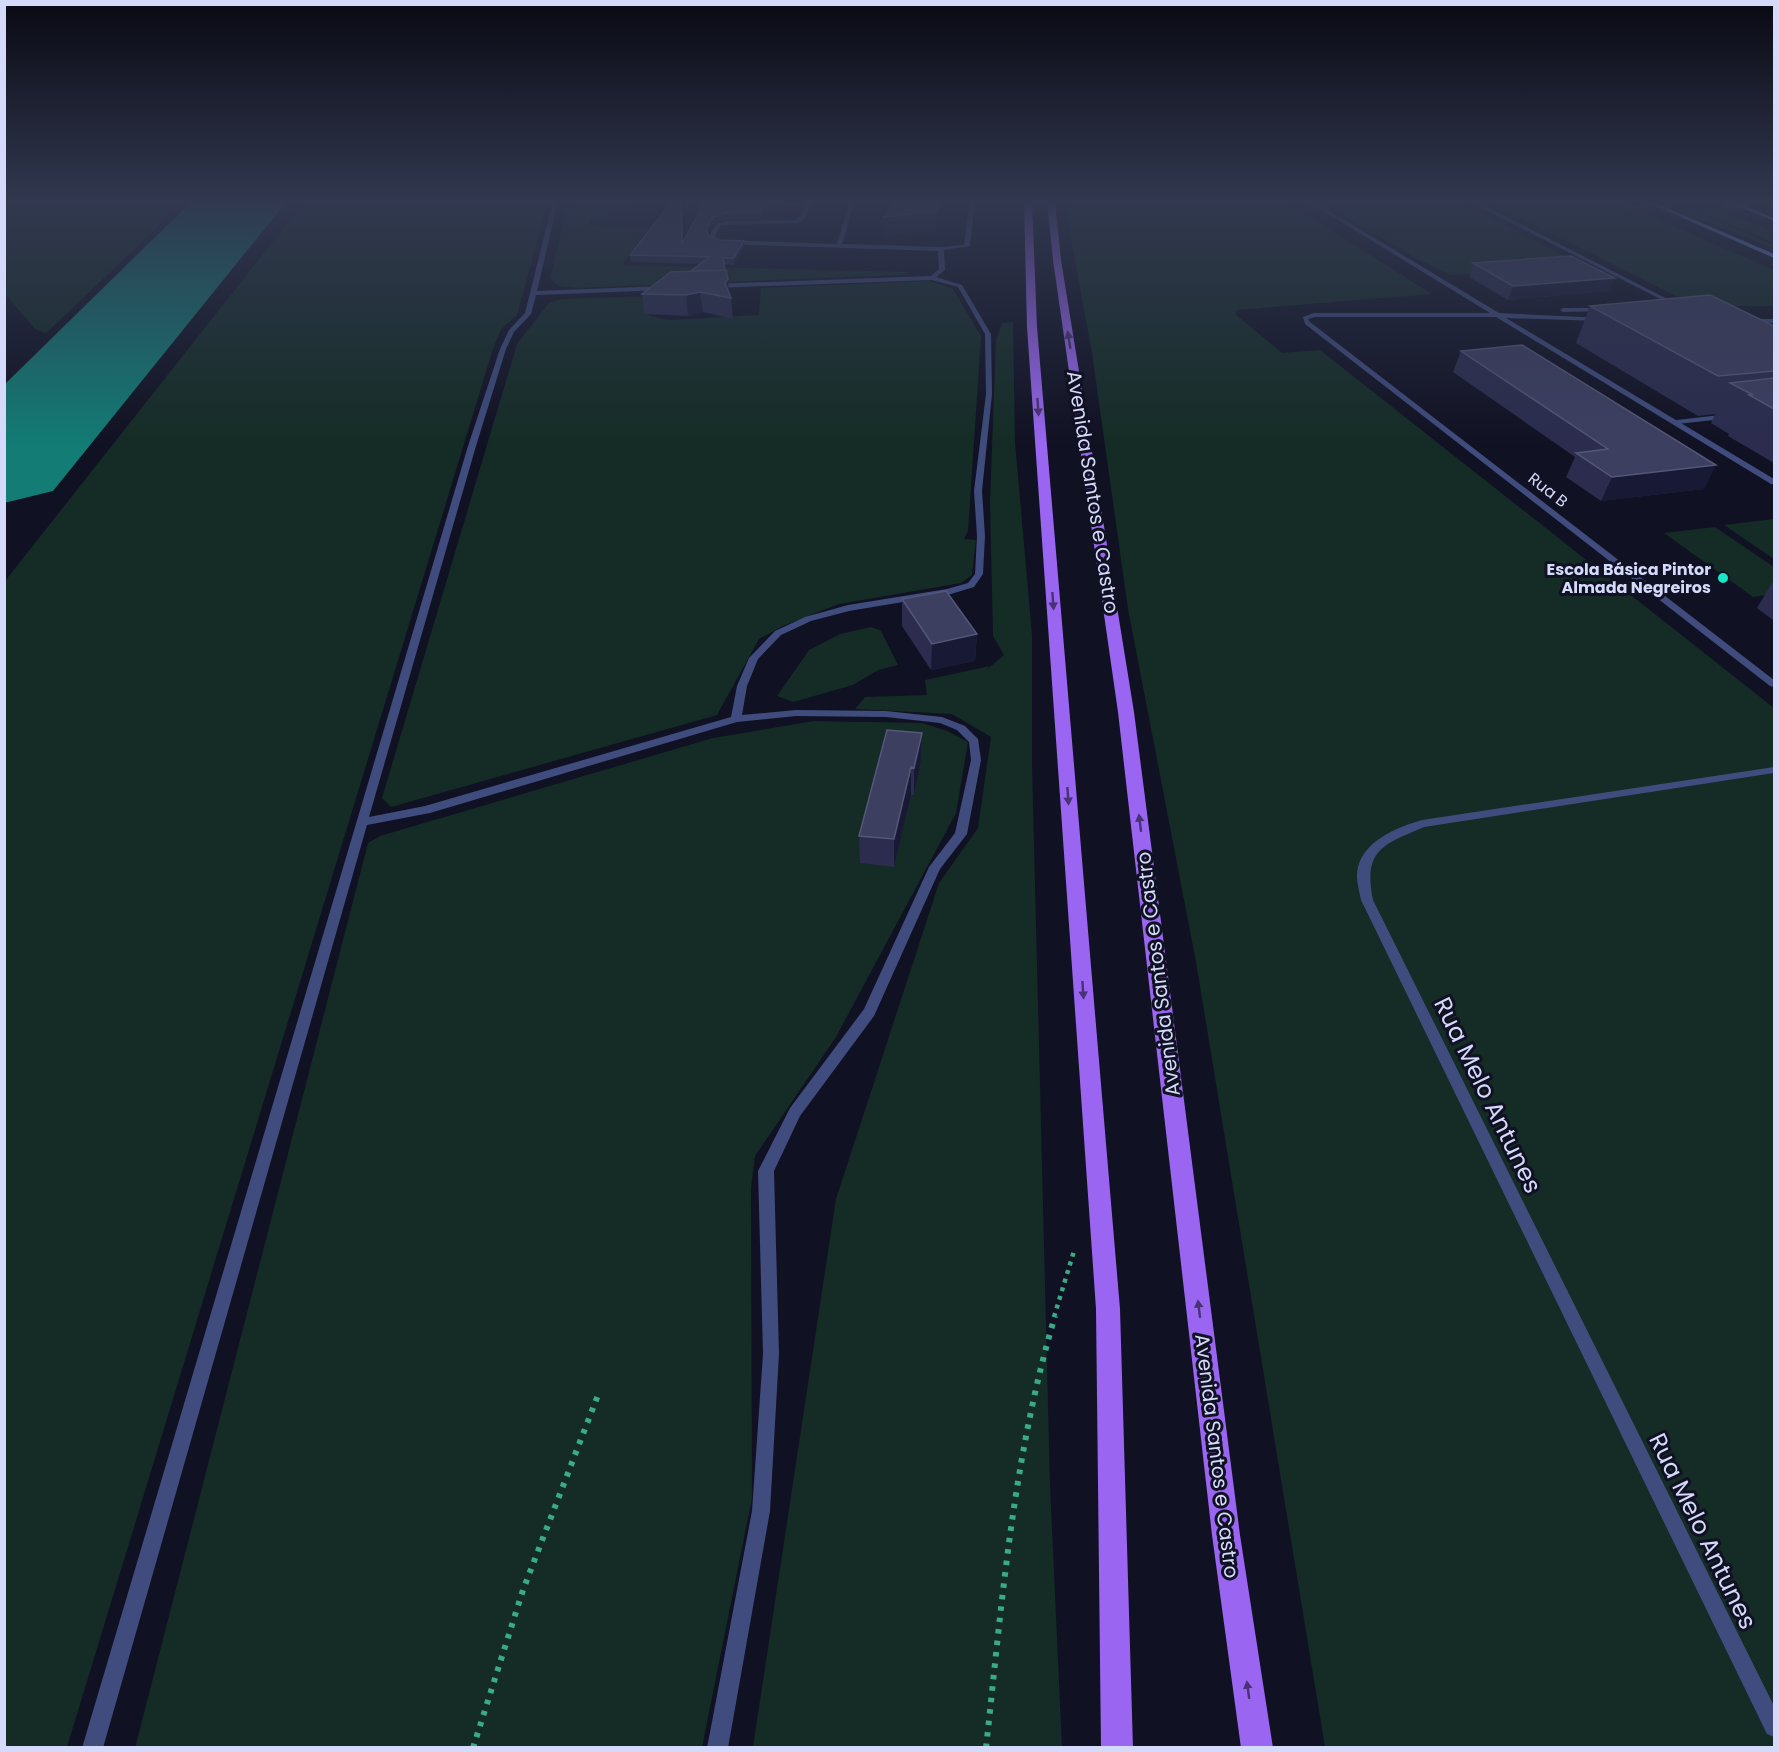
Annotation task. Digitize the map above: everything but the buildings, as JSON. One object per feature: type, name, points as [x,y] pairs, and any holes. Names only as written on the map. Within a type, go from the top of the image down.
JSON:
[{"type":"main road","name":"Avenida Santos e Castro","points":[[1031,283],[1032,327],[1108,1309],[1118,1748]]},
{"type":"main road","name":"Avenida Santos e Castro","points":[[1060,283],[1126,712],[1226,1535],[1257,1748]]},
{"type":"street","points":[[92,1748],[471,446],[503,349],[511,331],[528,314],[536,283]]},
{"type":"street","points":[[710,286],[800,283]]},
{"type":"street","points":[[736,719],[741,686],[754,657],[778,633],[808,619],[848,608],[948,592],[971,585],[980,574],[981,536],[978,491],[989,394],[988,334],[960,286],[949,283]]},
{"type":"street","points":[[1443,283],[1774,482]]},
{"type":"street","points":[[1632,283],[1688,311],[1667,311]]},
{"type":"street","points":[[533,293],[674,287]]},
{"type":"street","points":[[1496,315],[1535,310]]},
{"type":"street","points":[[1557,310],[1613,310]]},
{"type":"street","points":[[1745,313],[1774,313]]},
{"type":"street","name":"Rua B","points":[[1496,315],[1314,315],[1305,318],[1307,323],[1774,684]]},
{"type":"street","points":[[1496,315],[1612,319]]},
{"type":"street","points":[[1735,320],[1774,321]]},
{"type":"street","points":[[1677,422],[1742,415]]},
{"type":"street","points":[[363,822],[426,810],[736,719],[807,713],[886,714],[942,720],[961,728],[974,741],[976,760],[961,834],[934,867],[869,1012],[795,1113],[766,1171],[771,1354],[761,1511],[717,1748]]},
{"type":"street","name":"Rua Melo Antunes","points":[[1774,770],[1422,824],[1389,838],[1369,854],[1363,876],[1367,900],[1774,1727]]},
{"type":"path","points":[[986,1748],[1016,1491],[1037,1377],[1076,1248]]},
{"type":"path","points":[[473,1748],[523,1590],[598,1395]]},
{"type":"green space","points":[[5,283],[99,283],[46,333],[35,329],[5,294]]},
{"type":"green space","points":[[240,283],[526,283],[517,315],[501,329],[492,352],[67,1747],[5,1747],[5,581]]},
{"type":"green space","points":[[555,283],[707,283],[575,288],[558,286]]},
{"type":"green space","points":[[934,283],[953,289],[981,336],[968,531],[964,539],[976,540],[972,575],[961,583],[839,604],[783,626],[759,639],[717,715],[391,807],[382,798],[517,344],[549,303],[561,299],[667,296],[644,309],[650,316],[668,320],[759,315],[761,288]]},
{"type":"green space","points":[[1079,283],[1414,283],[1432,294],[1237,310],[1235,314],[1282,353],[1320,350],[1774,708],[1774,1747],[1325,1747],[1196,962],[1128,609],[1092,353]]},
{"type":"green space","points":[[1650,283],[1774,283],[1774,306],[1696,306]]},
{"type":"green space","points":[[1013,322],[1015,442],[1032,635],[1032,764],[1050,1485],[1062,1747],[753,1747],[836,1199],[939,883],[978,828],[991,737],[952,714],[855,709],[865,697],[927,695],[925,680],[990,666],[984,672],[1004,655],[993,636],[990,502],[996,340],[1002,323]]},
{"type":"green space","points":[[1774,519],[1774,559],[1724,525]]},
{"type":"green space","points":[[1715,527],[1774,567],[1774,594],[1753,597],[1664,533]]},
{"type":"green space","points":[[871,627],[881,631],[898,665],[878,670],[853,685],[793,702],[777,696],[809,650],[840,634]]},
{"type":"green space","points":[[814,721],[922,723],[947,731],[968,742],[956,813],[836,1037],[755,1156],[751,1188],[752,1498],[702,1747],[135,1748],[368,843],[380,836],[713,738]]},
{"type":"runway","points":[[4,462],[168,283]]},
{"type":"place","name":"Escola Básica Pintor Almada Negreiros","points":[[1723,578]]}]
